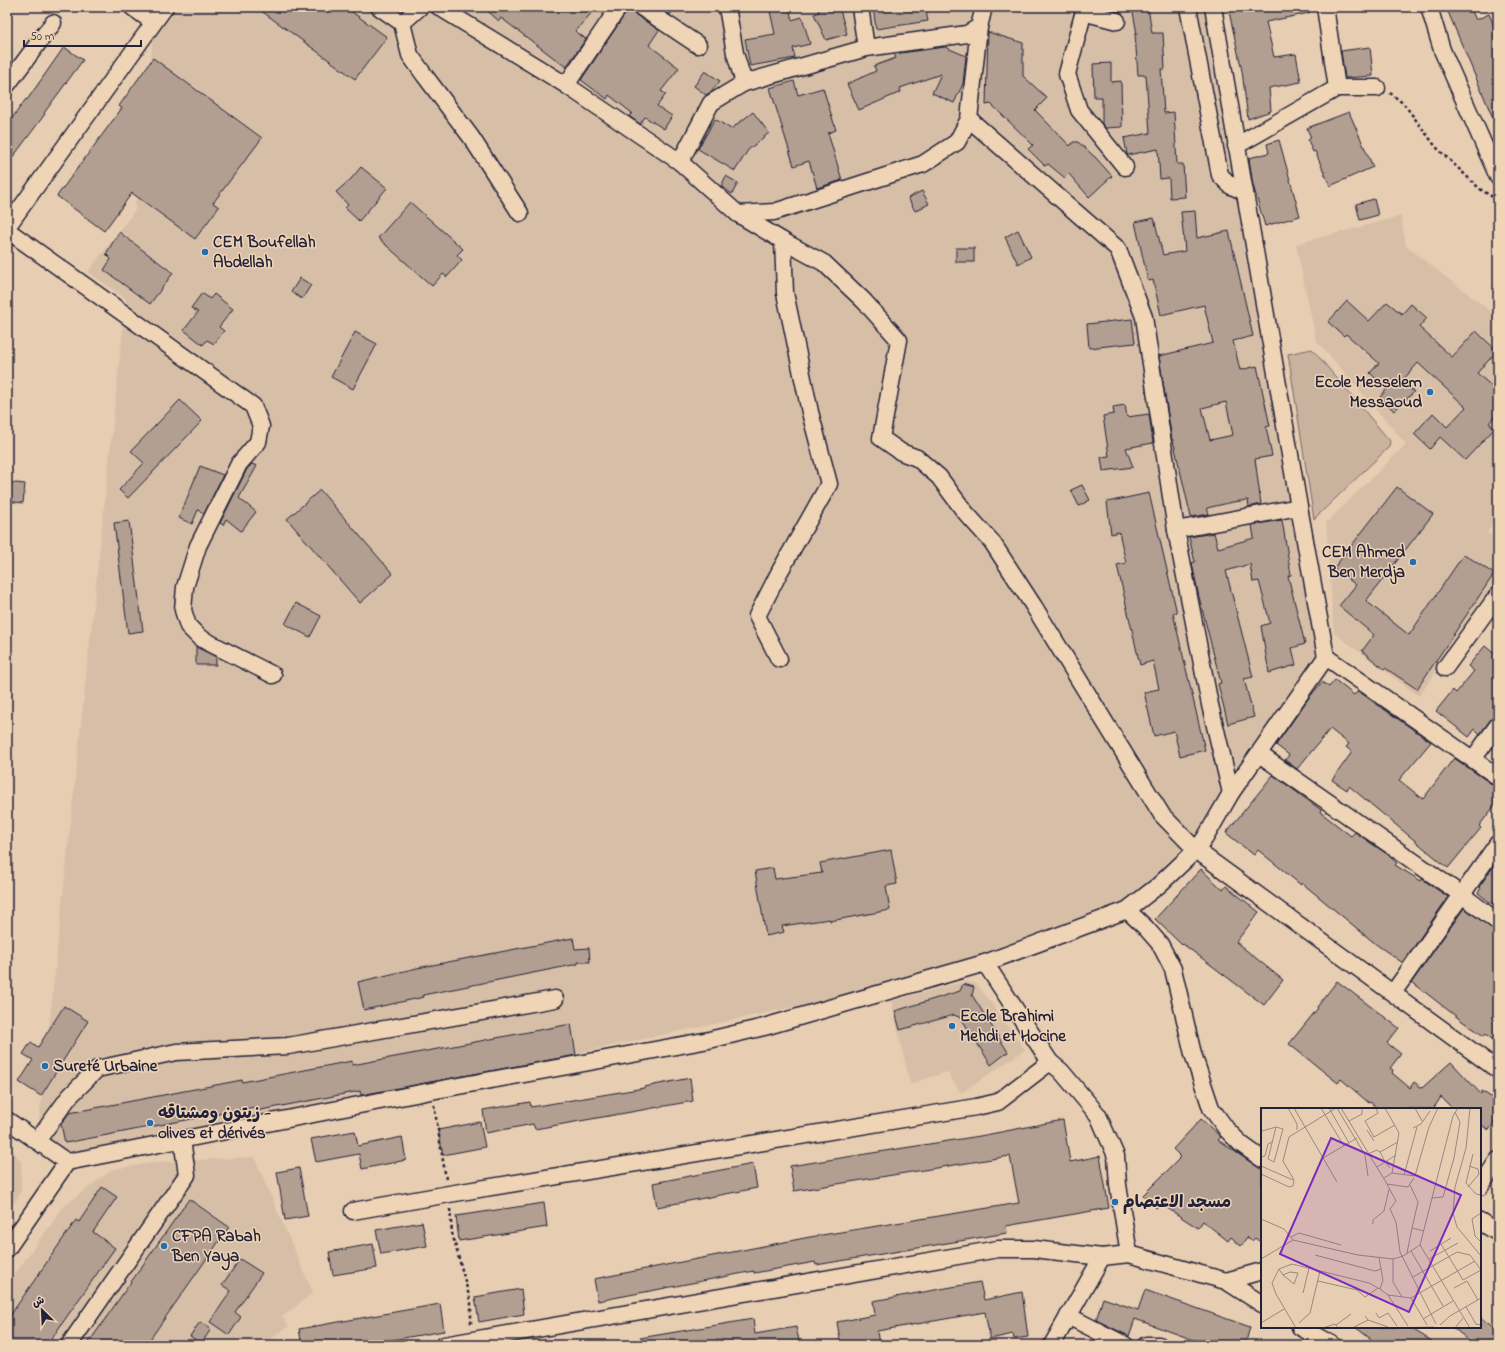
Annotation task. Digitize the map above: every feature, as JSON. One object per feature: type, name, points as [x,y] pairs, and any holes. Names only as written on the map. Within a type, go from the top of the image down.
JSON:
[{"type":"street","points":[[132,7],[153,22]]},
{"type":"street","points":[[7,227],[165,7]]},
{"type":"street","points":[[379,7],[402,23],[410,54],[424,76],[471,137],[520,213]]},
{"type":"street","points":[[402,23],[420,7]]},
{"type":"street","points":[[439,7],[566,85],[680,162],[738,214],[824,263],[864,301],[899,340],[881,438],[901,452],[917,458],[939,477],[964,512],[992,542],[1033,605],[1162,815],[1196,850],[1498,1070]]},
{"type":"street","points":[[566,85],[619,7]]},
{"type":"street","points":[[641,7],[698,45]]},
{"type":"street","points":[[727,7],[735,53],[744,83]]},
{"type":"street","points":[[860,7],[866,48]]},
{"type":"street","points":[[738,214],[774,212],[922,164],[957,142],[969,119],[979,27],[983,11],[982,7]]},
{"type":"street","points":[[1188,7],[1220,175],[1231,186],[1244,192]]},
{"type":"street","points":[[7,1249],[67,1162],[431,1091],[709,1040],[764,1027],[985,963],[1127,910],[1159,885],[1196,850],[1205,838],[1231,793],[1326,657],[1213,7]]},
{"type":"street","points":[[1325,7],[1337,88]]},
{"type":"street","points":[[1429,7],[1442,50],[1498,177]]},
{"type":"street","points":[[1117,21],[1084,10],[1068,74],[1079,110],[1125,167]]},
{"type":"street","points":[[7,85],[53,23]]},
{"type":"street","points":[[680,162],[711,103],[744,83],[866,48],[967,34],[979,27]]},
{"type":"street","points":[[1236,146],[1337,88],[1377,88]]},
{"type":"street","points":[[969,119],[1118,249],[1144,317],[1176,530],[1210,705],[1231,793]]},
{"type":"street","points":[[7,230],[253,406],[261,426],[258,442],[239,464],[198,546],[185,587],[183,610],[188,626],[200,638],[272,675]]},
{"type":"street","points":[[779,659],[757,616],[780,571],[830,484],[810,412],[785,293],[783,241]]},
{"type":"street","points":[[1176,530],[1299,507]]},
{"type":"street","points":[[1445,668],[1498,595]]},
{"type":"street","points":[[1326,657],[1498,777]]},
{"type":"street","points":[[1473,759],[1498,725]]},
{"type":"street","points":[[1259,754],[1462,894],[1498,922]]},
{"type":"street","points":[[1394,993],[1498,843]]},
{"type":"street","points":[[1127,910],[1160,944],[1173,969],[1193,1054],[1211,1108],[1226,1130],[1241,1144],[1261,1158]]},
{"type":"street","points":[[985,963],[1050,1062],[1061,1071],[1098,1116],[1116,1156],[1118,1184],[1129,1254]]},
{"type":"street","points":[[37,1141],[69,1097],[97,1069],[176,1052],[288,1046],[555,999]]},
{"type":"street","points":[[353,1211],[976,1108],[998,1102],[1050,1062]]},
{"type":"street","points":[[7,1120],[67,1162]]},
{"type":"street","points":[[69,1345],[187,1175],[182,1139]]},
{"type":"street","points":[[1481,1186],[1498,1160]]},
{"type":"street","points":[[1481,1222],[1498,1233]]},
{"type":"street","points":[[444,1345],[471,1343],[998,1249],[1034,1249],[1102,1256],[1129,1254],[1226,1281],[1261,1303]]},
{"type":"street","points":[[1052,1345],[1102,1256]]},
{"type":"street","points":[[1226,1281],[1261,1271]]},
{"type":"street","points":[[1068,1316],[1125,1345]]},
{"type":"street","points":[[1302,1328],[1333,1345]]},
{"type":"street","points":[[1146,1345],[1159,1345]]},
{"type":"path","points":[[1377,88],[1389,91],[1404,104],[1436,147],[1480,189],[1491,196],[1498,198]]},
{"type":"path","points":[[431,1091],[449,1194],[452,1234],[471,1303],[471,1343]]},
{"type":"shaded area","points":[[156,7],[1217,7],[1326,657],[1231,793],[1127,910],[939,976],[67,1162],[37,1141],[126,299],[88,272],[135,210]]},
{"type":"shaded area","points":[[1401,216],[1406,246],[1498,317],[1498,517],[1487,532],[1498,540],[1498,584],[1419,696],[1334,633],[1326,523],[1406,444],[1316,340],[1296,244]]},
{"type":"shaded area","points":[[1312,349],[1390,441],[1389,447],[1314,519],[1288,354]]},
{"type":"shaded area","name":"Ecole Brahimi Mehdi et Hocine","points":[[966,981],[978,985],[1025,1050],[961,1093],[947,1072],[910,1084],[891,1001]]},
{"type":"shaded area","points":[[7,1141],[21,1162],[21,1191],[7,1215]]},
{"type":"shaded area","name":"CFPA Rabah Ben Yaya","points":[[254,1157],[313,1293],[282,1317],[289,1326],[262,1345],[7,1345],[7,1285],[64,1206],[113,1169],[158,1162]]},
{"type":"building","points":[[256,7],[345,7],[387,37],[355,79]]},
{"type":"building","points":[[483,7],[597,7],[575,31],[586,39],[566,67],[501,18],[499,21]]},
{"type":"building","points":[[630,7],[632,7],[633,12],[636,15],[659,30],[649,45],[679,68],[661,91],[666,94],[657,106],[672,116],[664,129],[645,117],[640,124],[629,116],[632,113],[609,95],[607,99],[581,80]]},
{"type":"building","points":[[658,7],[675,7],[670,15]]},
{"type":"building","points":[[789,7],[792,20],[802,17],[810,44],[793,48],[795,58],[750,66],[745,39],[775,34],[770,11]]},
{"type":"building","points":[[817,7],[839,7],[847,34],[826,40],[814,14],[819,12]]},
{"type":"building","points":[[873,7],[925,7],[928,21],[876,29]]},
{"type":"building","points":[[1132,7],[1148,7],[1152,33],[1163,33],[1165,69],[1161,69],[1164,113],[1174,112],[1177,164],[1183,164],[1185,197],[1170,198],[1169,178],[1160,179],[1158,149],[1127,154],[1124,138],[1150,133],[1146,75],[1138,75],[1135,34],[1137,34]]},
{"type":"building","points":[[1228,7],[1308,7],[1309,13],[1266,22],[1274,57],[1296,54],[1301,82],[1269,88],[1271,111],[1248,119],[1242,71]]},
{"type":"building","points":[[1446,7],[1470,7],[1476,20],[1489,14],[1498,35],[1498,130]]},
{"type":"building","points":[[988,32],[1023,43],[1023,76],[1047,98],[1035,110],[1070,146],[1073,142],[1078,142],[1096,158],[1112,176],[1089,197],[1069,174],[1065,178],[1048,164],[1045,166],[1028,149],[1033,145],[991,104],[986,105]]},
{"type":"building","points":[[64,47],[83,60],[7,165],[7,125],[26,99],[27,100]]},
{"type":"building","points":[[945,47],[966,56],[963,84],[954,103],[932,93],[941,74],[900,88],[901,92],[859,110],[847,84],[876,71],[874,66],[896,58],[894,54]]},
{"type":"building","points":[[1370,47],[1373,76],[1345,78],[1341,51]]},
{"type":"building","points":[[153,58],[262,138],[213,203],[219,207],[195,239],[132,193],[104,231],[57,196],[122,108],[119,106]]},
{"type":"building","points":[[1111,63],[1111,82],[1121,81],[1122,127],[1105,128],[1102,124],[1102,97],[1094,97],[1093,64]]},
{"type":"building","points":[[705,71],[720,81],[712,91],[706,95],[694,86]]},
{"type":"building","points":[[794,81],[798,95],[823,88],[836,130],[828,133],[842,180],[817,188],[809,161],[794,166],[770,88]]},
{"type":"building","points":[[753,112],[769,133],[748,150],[735,171],[698,149],[715,119],[731,129]]},
{"type":"building","points":[[1349,112],[1373,167],[1330,186],[1315,151],[1313,152],[1308,140],[1311,138],[1307,128]]},
{"type":"building","points":[[1279,140],[1300,216],[1265,226],[1253,185],[1249,158],[1269,153],[1267,144]]},
{"type":"building","points":[[361,167],[387,188],[359,221],[345,208],[348,205],[336,192],[351,179]]},
{"type":"building","points":[[726,176],[738,183],[732,194],[721,186]]},
{"type":"building","points":[[922,191],[929,204],[915,211],[908,198]]},
{"type":"building","points":[[1374,199],[1378,215],[1360,220],[1356,204]]},
{"type":"building","points":[[410,202],[463,249],[457,255],[462,260],[447,277],[443,274],[432,286],[378,238]]},
{"type":"building","points":[[1195,211],[1197,238],[1229,231],[1253,336],[1233,341],[1240,370],[1257,366],[1270,426],[1266,427],[1272,456],[1255,459],[1261,504],[1249,507],[1248,500],[1233,502],[1207,508],[1209,514],[1191,517],[1172,440],[1159,356],[1213,343],[1204,305],[1161,315],[1153,280],[1148,281],[1135,222],[1154,218],[1163,255],[1185,251],[1181,212]],"holes":[[[1226,402],[1233,435],[1210,440],[1202,408]]]},
{"type":"building","points":[[1018,230],[1031,257],[1018,264],[1005,237]]},
{"type":"building","points":[[119,232],[173,273],[150,304],[104,270],[111,259],[106,254]]},
{"type":"building","points":[[956,248],[974,248],[974,262],[956,262]]},
{"type":"building","points":[[300,278],[311,285],[302,299],[291,292]]},
{"type":"building","points":[[202,293],[210,299],[214,294],[233,309],[219,327],[224,331],[214,344],[207,340],[203,345],[184,330],[198,312],[191,308]]},
{"type":"building","points":[[1347,301],[1369,321],[1387,302],[1402,314],[1411,304],[1427,318],[1419,327],[1452,357],[1476,331],[1497,351],[1477,373],[1498,392],[1498,412],[1489,423],[1495,428],[1465,460],[1440,437],[1430,449],[1414,434],[1433,413],[1447,427],[1466,407],[1418,363],[1402,381],[1414,392],[1394,411],[1380,397],[1387,389],[1370,373],[1379,363],[1346,334],[1344,336],[1328,322]]},
{"type":"building","points":[[1132,319],[1135,343],[1089,348],[1087,324]]},
{"type":"building","points":[[355,332],[377,344],[353,389],[331,377]]},
{"type":"building","points":[[180,400],[202,421],[128,498],[119,490],[144,463],[131,451]]},
{"type":"building","points":[[1125,405],[1127,417],[1149,414],[1153,443],[1126,448],[1133,467],[1103,471],[1101,457],[1109,456],[1103,416],[1114,414],[1113,407]]},
{"type":"building","points":[[252,464],[257,466],[239,498],[256,512],[241,531],[226,519],[223,525],[220,523],[247,469]]},
{"type":"building","points":[[200,466],[223,475],[204,514],[198,510],[192,524],[179,518]]},
{"type":"building","points":[[7,482],[25,484],[23,503],[7,501]]},
{"type":"building","points":[[1082,485],[1090,500],[1079,506],[1071,490]]},
{"type":"building","points":[[1397,487],[1433,514],[1366,601],[1409,635],[1464,554],[1494,574],[1417,689],[1385,668],[1384,669],[1362,651],[1374,635],[1339,606],[1356,585],[1334,568]]},
{"type":"building","points":[[320,490],[393,574],[360,603],[287,519]]},
{"type":"building","points":[[1149,493],[1177,613],[1173,613],[1205,750],[1180,756],[1174,731],[1154,736],[1144,692],[1159,689],[1153,661],[1140,665],[1117,565],[1126,563],[1119,532],[1111,534],[1107,502]]},
{"type":"building","points":[[1282,520],[1291,575],[1288,576],[1305,644],[1292,648],[1296,665],[1269,673],[1261,626],[1270,623],[1259,581],[1253,582],[1250,564],[1226,571],[1253,677],[1244,679],[1254,717],[1228,724],[1218,684],[1221,683],[1199,597],[1192,563],[1195,562],[1189,537],[1214,533],[1218,548],[1254,538],[1252,525]]},
{"type":"building","points":[[129,521],[143,631],[128,633],[114,523]]},
{"type":"building","points":[[296,603],[321,616],[310,637],[285,624]]},
{"type":"building","points":[[1485,646],[1498,657],[1498,716],[1491,719],[1480,734],[1475,729],[1469,737],[1436,711],[1453,690],[1456,693],[1474,671],[1468,666]]},
{"type":"building","points":[[196,647],[216,657],[216,665],[196,665]]},
{"type":"building","points":[[1335,680],[1354,695],[1358,691],[1431,742],[1399,780],[1423,799],[1454,758],[1498,787],[1498,801],[1479,826],[1481,828],[1448,868],[1349,786],[1347,790],[1332,780],[1352,752],[1346,747],[1349,744],[1330,729],[1297,769],[1285,760],[1289,755],[1276,745],[1308,699],[1322,682],[1329,687]]},
{"type":"building","points":[[1273,775],[1321,810],[1320,812],[1351,836],[1355,832],[1387,854],[1397,863],[1395,865],[1421,881],[1422,879],[1448,897],[1403,963],[1377,945],[1302,883],[1301,885],[1258,850],[1254,855],[1226,833]]},
{"type":"building","points":[[891,850],[897,884],[886,886],[890,910],[830,921],[830,919],[782,926],[784,932],[766,936],[755,871],[773,868],[775,879],[822,873],[820,863]]},
{"type":"building","points":[[1498,860],[1498,896],[1492,904],[1478,893],[1481,888],[1479,887]]},
{"type":"building","points":[[1201,869],[1223,890],[1226,886],[1259,912],[1236,942],[1283,980],[1264,1005],[1183,944],[1182,945],[1155,919]]},
{"type":"building","points":[[1464,908],[1498,933],[1498,1044],[1486,1034],[1484,1036],[1462,1021],[1412,982]]},
{"type":"building","points":[[573,938],[575,949],[589,948],[590,962],[578,962],[578,964],[423,995],[424,997],[364,1010],[358,982],[417,968]]},
{"type":"building","points":[[1337,981],[1399,1028],[1387,1043],[1401,1054],[1390,1068],[1393,1070],[1392,1073],[1410,1088],[1414,1082],[1422,1088],[1451,1062],[1481,1094],[1482,1091],[1498,1102],[1498,1117],[1489,1130],[1481,1125],[1481,1108],[1452,1108],[1441,1097],[1434,1108],[1377,1108],[1341,1079],[1338,1083],[1289,1044],[1318,1008],[1317,1007]]},
{"type":"building","points":[[963,984],[974,987],[972,995],[1008,1052],[991,1065],[961,1018],[954,1015],[900,1030],[895,1011],[960,991]]},
{"type":"building","points":[[64,1006],[88,1021],[41,1096],[19,1082],[33,1060],[23,1054],[31,1042],[38,1047]]},
{"type":"building","points":[[571,1024],[576,1055],[361,1095],[360,1091],[256,1111],[255,1107],[65,1143],[61,1124],[69,1113],[242,1080],[242,1082],[352,1061],[352,1065]]},
{"type":"building","points":[[690,1078],[693,1101],[535,1129],[533,1124],[486,1133],[483,1110],[530,1102],[531,1107],[644,1088]]},
{"type":"building","points":[[1201,1119],[1221,1137],[1218,1140],[1261,1169],[1261,1242],[1255,1238],[1252,1241],[1248,1237],[1241,1246],[1231,1237],[1228,1241],[1203,1221],[1198,1228],[1161,1204],[1156,1208],[1143,1195],[1181,1157],[1173,1149]]},
{"type":"building","points":[[1063,1120],[1070,1162],[1100,1156],[1109,1208],[1006,1226],[1007,1233],[816,1265],[815,1262],[754,1273],[754,1271],[598,1301],[594,1279],[810,1237],[1019,1203],[1010,1156],[794,1191],[790,1166],[980,1136]]},
{"type":"building","points":[[480,1122],[485,1147],[443,1155],[438,1130]]},
{"type":"building","points":[[355,1131],[358,1146],[402,1137],[406,1160],[362,1169],[359,1154],[316,1162],[311,1139]]},
{"type":"building","points":[[753,1164],[757,1188],[657,1207],[653,1183]]},
{"type":"building","points":[[299,1168],[308,1216],[285,1220],[277,1172]]},
{"type":"building","points":[[102,1187],[117,1197],[93,1232],[115,1248],[47,1345],[7,1345],[7,1320],[76,1220],[79,1222]]},
{"type":"building","points":[[189,1199],[229,1227],[146,1345],[87,1345]]},
{"type":"building","points":[[544,1203],[547,1227],[459,1241],[456,1216]]},
{"type":"building","points":[[422,1222],[427,1246],[381,1254],[376,1230]]},
{"type":"building","points":[[373,1244],[377,1268],[333,1275],[329,1252]]},
{"type":"building","points":[[240,1259],[262,1273],[235,1312],[241,1317],[229,1335],[210,1322],[231,1291],[222,1285]]},
{"type":"building","points":[[980,1282],[984,1300],[1022,1292],[1028,1337],[1014,1339],[1013,1334],[990,1339],[985,1312],[877,1331],[879,1345],[841,1345],[837,1322],[875,1315],[873,1301]]},
{"type":"building","points":[[521,1289],[524,1314],[479,1322],[475,1297]]},
{"type":"building","points":[[1145,1290],[1250,1327],[1245,1345],[1208,1345],[1135,1319],[1129,1336],[1096,1320],[1103,1298],[1138,1310]]},
{"type":"building","points":[[440,1304],[444,1331],[362,1345],[302,1345],[299,1329]]},
{"type":"building","points":[[1481,1318],[1498,1331],[1498,1345],[1475,1345],[1453,1328],[1481,1328]]},
{"type":"building","points":[[753,1319],[755,1334],[796,1327],[800,1345],[641,1345],[640,1338]]},
{"type":"building","points":[[200,1322],[211,1329],[201,1344],[190,1336]]},
{"type":"building","points":[[1356,1328],[1411,1328],[1438,1345],[1379,1345]]},
{"type":"place","name":"CEM Boufellah Abdellah","points":[[205,252]]},
{"type":"place","name":"Ecole Messelem Messaoud","points":[[1430,392]]},
{"type":"place","name":"CEM Ahmed Ben Merdja","points":[[1413,562]]},
{"type":"place","name":"Ecole Brahimi Mehdi et Hocine","points":[[952,1026]]},
{"type":"place","name":"Sureté Urbaine","points":[[45,1066]]},
{"type":"place","name":"زيتون ومشتاقه - olives et dérivés","points":[[150,1123]]},
{"type":"place","name":"مسجد الاعتصام","points":[[1115,1202]]},
{"type":"place","name":"CFPA Rabah Ben Yaya","points":[[164,1246]]}]
